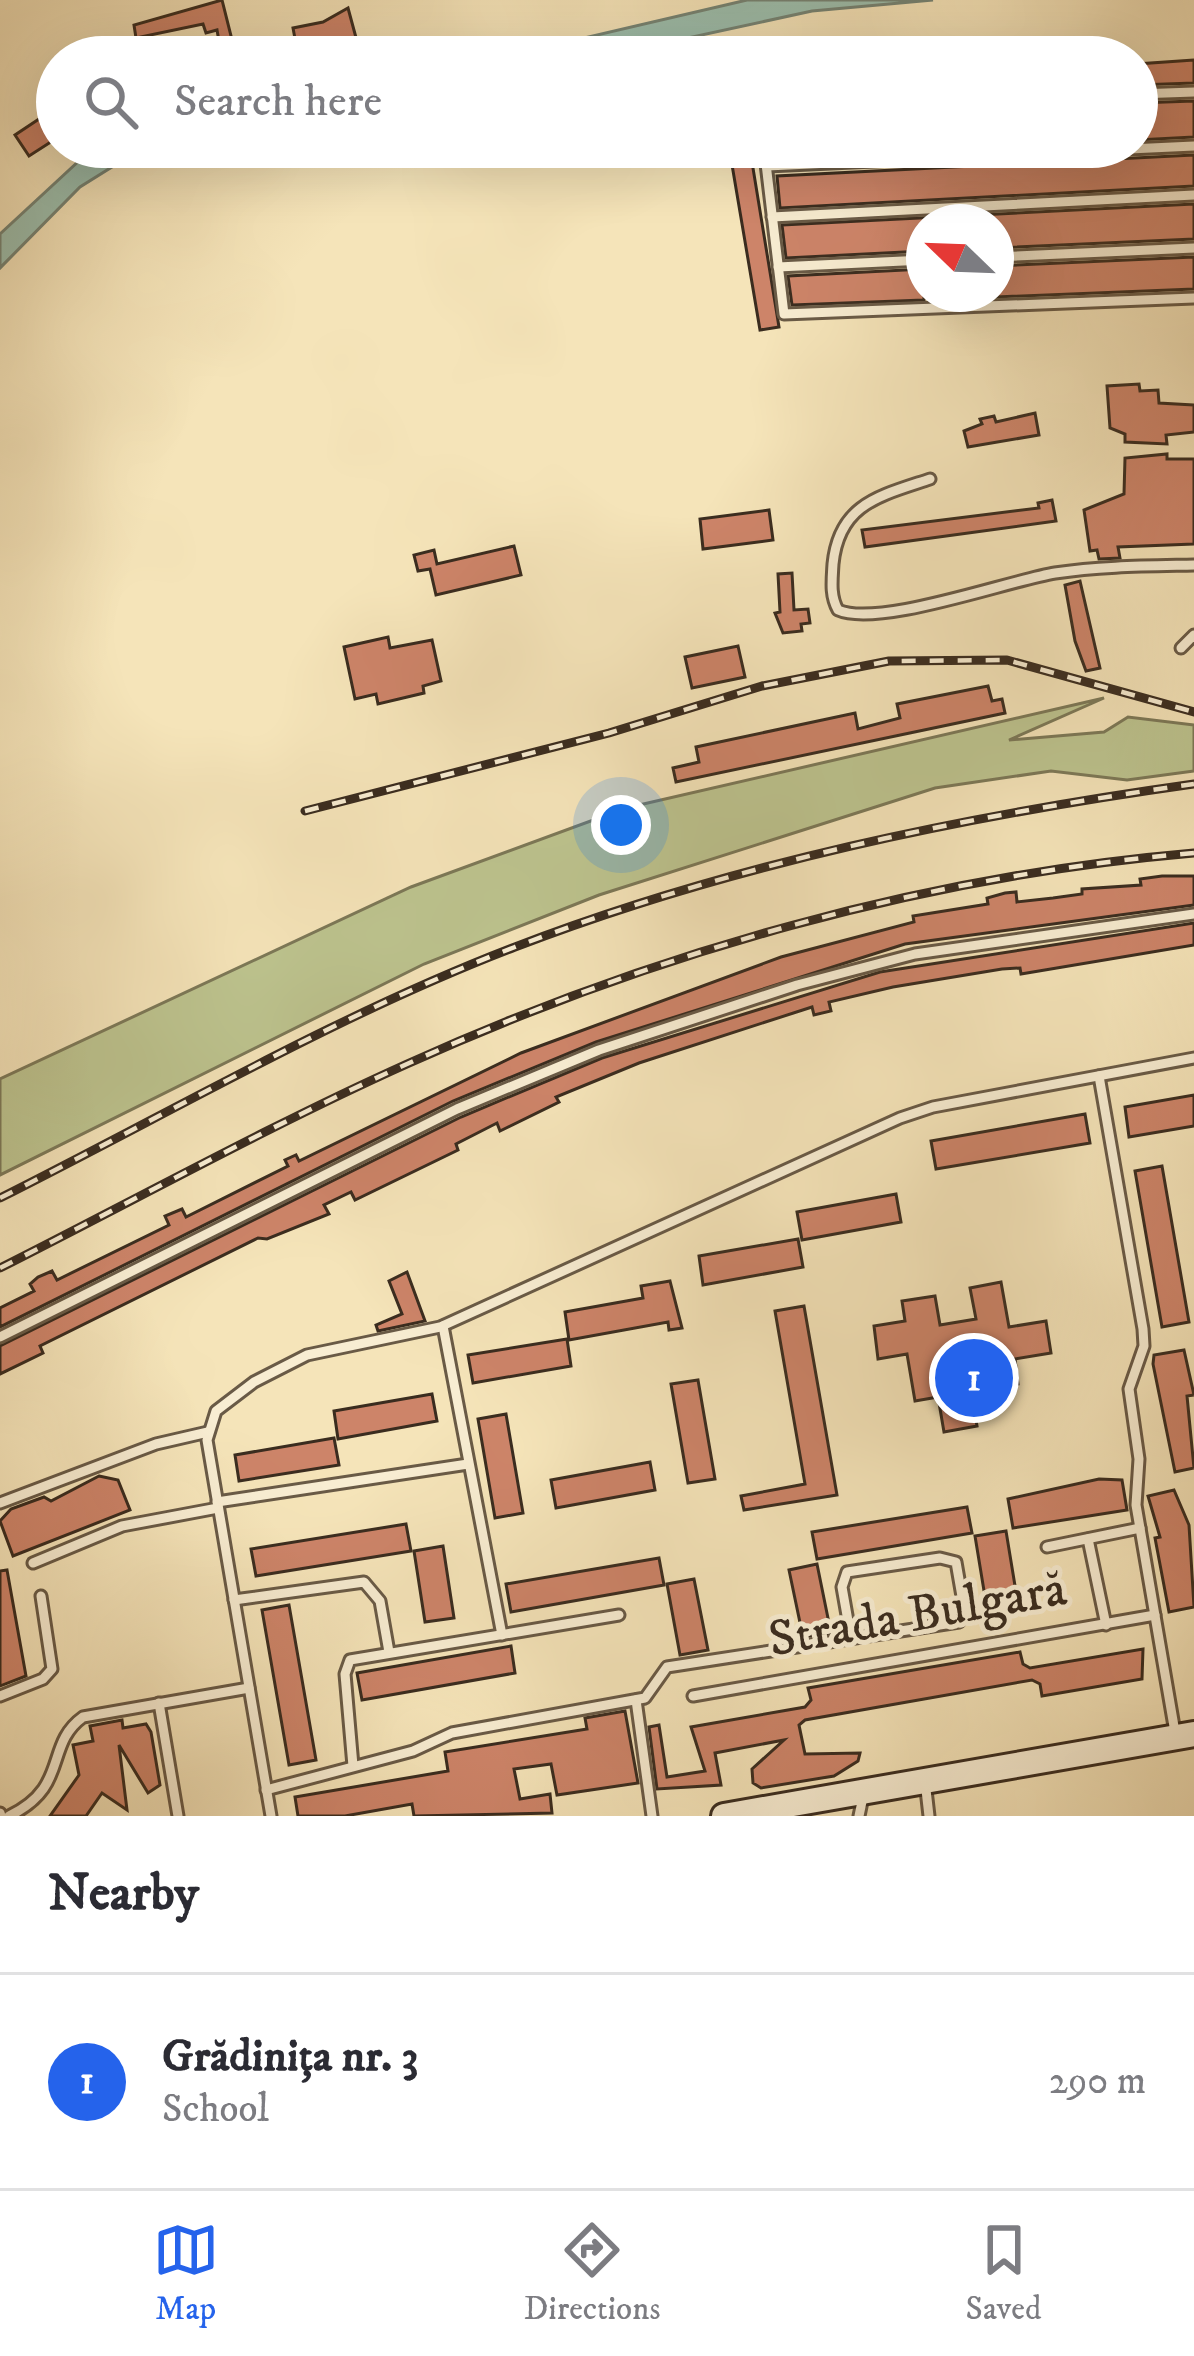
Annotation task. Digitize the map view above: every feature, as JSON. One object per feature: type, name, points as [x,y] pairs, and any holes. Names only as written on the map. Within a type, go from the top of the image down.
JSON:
[{"type":"street","points":[[724,1816],[861,1804],[925,1781],[1185,1736]]},
{"type":"lane","points":[[1158,93],[1194,92]]},
{"type":"lane","points":[[1158,148],[1194,146]]},
{"type":"lane","points":[[766,168],[784,314],[1194,298]]},
{"type":"lane","points":[[772,217],[1194,195]]},
{"type":"lane","points":[[1014,256],[1194,248]]},
{"type":"lane","points":[[778,267],[906,261]]},
{"type":"lane","points":[[930,479],[855,506],[843,523],[831,587],[838,610],[864,614],[905,608],[1086,569],[1194,565]]},
{"type":"lane","points":[[1181,648],[1194,635]]},
{"type":"lane","points":[[0,1337],[458,1109],[599,1050],[797,986],[915,955],[1194,914]]},
{"type":"lane","points":[[271,1816],[208,1432],[216,1411],[254,1382],[307,1355],[442,1326],[900,1118],[933,1107],[1194,1058]]},
{"type":"lane","points":[[1099,1076],[1144,1338],[1130,1389],[1138,1448],[1140,1528],[1155,1615],[1185,1736]]},
{"type":"lane","points":[[442,1326],[502,1635]]},
{"type":"lane","points":[[0,1503],[156,1444],[208,1432]]},
{"type":"lane","points":[[33,1563],[122,1526],[218,1505],[468,1464]]},
{"type":"lane","points":[[1047,1547],[1140,1528]]},
{"type":"lane","points":[[1088,1539],[1106,1625]]},
{"type":"lane","points":[[266,1790],[413,1751],[452,1732],[636,1700],[648,1696],[667,1667],[959,1622],[964,1608],[956,1562],[940,1558],[848,1572],[842,1586],[851,1638]]},
{"type":"lane","points":[[234,1600],[364,1582],[380,1601],[389,1652]]},
{"type":"lane","points":[[0,1696],[43,1679],[52,1669],[41,1596]]},
{"type":"lane","points":[[352,1766],[346,1664],[389,1652],[619,1615]]},
{"type":"lane","name":"Strada Bulgară","points":[[693,1696],[1155,1615]]},
{"type":"lane","points":[[3,1815],[26,1810],[57,1768],[61,1739],[72,1724],[90,1714],[249,1688]]},
{"type":"lane","points":[[636,1700],[652,1816]]},
{"type":"lane","points":[[159,1703],[178,1816]]},
{"type":"lane","points":[[925,1781],[929,1816]]},
{"type":"green space","points":[[1104,698],[1009,740],[1104,732],[1128,717],[1194,725],[1194,771],[1127,780],[1051,771],[935,788],[599,895],[424,964],[0,1175],[0,1079],[411,887],[626,808]]},
{"type":"shaded area","points":[[747,0],[933,0],[812,11],[697,36],[593,36]]},
{"type":"shaded area","points":[[71,168],[110,168],[80,187],[0,268],[0,234]]},
{"type":"building","points":[[222,0],[231,36],[218,36],[217,30],[206,33],[203,24],[136,36],[134,25]]},
{"type":"building","points":[[348,8],[356,36],[294,36],[293,28],[323,22]]},
{"type":"building","points":[[1194,60],[1194,83],[1158,84],[1158,63]]},
{"type":"building","points":[[1194,101],[1194,137],[1158,139],[1158,102]]},
{"type":"building","points":[[36,121],[36,152],[29,156],[15,135]]},
{"type":"building","points":[[1194,155],[1194,186],[780,208],[777,176],[936,168],[1158,168],[1158,157]]},
{"type":"building","points":[[733,168],[753,168],[779,327],[760,330]]},
{"type":"building","points":[[1194,204],[1194,239],[1014,247],[1014,213]]},
{"type":"building","points":[[906,219],[906,252],[786,258],[782,225]]},
{"type":"building","points":[[1194,257],[1194,289],[1014,296],[1014,265]]},
{"type":"building","points":[[906,270],[906,301],[792,305],[788,276]]},
{"type":"building","points":[[1139,384],[1140,391],[1158,390],[1159,403],[1194,405],[1194,432],[1166,435],[1167,444],[1125,442],[1125,434],[1110,428],[1107,386]]},
{"type":"building","points":[[1035,413],[1039,435],[968,447],[964,431],[982,424],[980,419],[994,416],[996,422]]},
{"type":"building","points":[[1167,454],[1167,459],[1194,459],[1194,544],[1118,547],[1120,558],[1099,559],[1097,550],[1090,551],[1084,510],[1124,494],[1125,458]]},
{"type":"building","points":[[1052,500],[1056,521],[865,547],[862,530],[1039,508],[1038,503]]},
{"type":"building","points":[[769,510],[773,540],[703,549],[700,519]]},
{"type":"building","points":[[514,546],[521,575],[436,595],[430,569],[418,571],[414,555],[434,550],[437,564]]},
{"type":"building","points":[[792,573],[794,610],[808,609],[810,623],[801,624],[802,631],[783,633],[775,613],[780,612],[778,574]]},
{"type":"building","points":[[1080,581],[1100,668],[1086,671],[1065,585]]},
{"type":"building","points":[[388,637],[390,648],[432,640],[441,681],[423,686],[424,693],[378,704],[376,694],[355,699],[344,647]]},
{"type":"building","points":[[738,646],[745,677],[692,688],[685,657]]},
{"type":"building","points":[[988,686],[992,701],[1002,699],[1005,713],[676,782],[673,768],[699,762],[696,747],[855,713],[858,729],[900,718],[897,704]]},
{"type":"building","points":[[1194,876],[1194,905],[905,944],[596,1042],[453,1101],[0,1327],[0,1308],[34,1291],[30,1284],[38,1277],[52,1271],[57,1280],[169,1225],[165,1216],[182,1209],[186,1217],[288,1166],[285,1160],[296,1155],[299,1161],[521,1053],[781,957],[914,922],[913,916],[988,904],[987,898],[1005,893],[1016,892],[1017,902],[1082,894],[1082,889],[1141,885],[1140,879]]},
{"type":"building","points":[[1194,923],[1194,945],[1021,974],[1020,968],[1002,969],[893,987],[829,1002],[831,1011],[814,1015],[812,1007],[639,1063],[556,1097],[559,1102],[500,1131],[497,1123],[456,1144],[458,1150],[355,1200],[351,1192],[324,1205],[329,1214],[267,1239],[258,1238],[40,1346],[43,1353],[0,1374],[0,1346],[461,1117],[602,1058],[880,972]]},
{"type":"building","points":[[1194,1095],[1194,1126],[1129,1137],[1125,1107]]},
{"type":"building","points":[[1085,1114],[1090,1143],[936,1169],[931,1141]]},
{"type":"building","points":[[1162,1166],[1189,1322],[1162,1327],[1135,1171]]},
{"type":"building","points":[[896,1194],[901,1222],[802,1240],[797,1212]]},
{"type":"building","points":[[798,1239],[803,1267],[703,1285],[699,1256]]},
{"type":"building","points":[[407,1272],[425,1321],[378,1331],[376,1325],[402,1314],[389,1281]]},
{"type":"building","points":[[670,1281],[682,1328],[669,1330],[668,1322],[569,1340],[565,1312],[643,1298],[641,1286]]},
{"type":"building","points":[[1001,1282],[1009,1327],[1046,1321],[1051,1353],[1015,1359],[1018,1384],[988,1389],[982,1355],[946,1362],[951,1392],[972,1397],[977,1426],[944,1432],[938,1397],[915,1401],[907,1354],[878,1359],[874,1326],[905,1321],[902,1301],[935,1296],[940,1325],[976,1319],[970,1288]]},
{"type":"building","points":[[804,1306],[837,1495],[744,1510],[741,1496],[805,1484],[775,1311]]},
{"type":"building","points":[[567,1339],[571,1366],[473,1383],[468,1355]]},
{"type":"building","points":[[1184,1350],[1194,1395],[1187,1396],[1194,1468],[1175,1472],[1153,1364],[1154,1355]]},
{"type":"building","points":[[698,1380],[715,1479],[688,1483],[671,1384]]},
{"type":"building","points":[[432,1394],[437,1421],[338,1439],[334,1411]]},
{"type":"building","points":[[506,1414],[523,1513],[495,1518],[478,1419]]},
{"type":"building","points":[[334,1438],[339,1465],[239,1481],[235,1455]]},
{"type":"building","points":[[650,1462],[655,1490],[556,1508],[551,1480]]},
{"type":"building","points":[[99,1476],[118,1480],[130,1510],[13,1556],[0,1521],[11,1509],[44,1497],[51,1501]]},
{"type":"building","points":[[1099,1479],[1122,1480],[1127,1510],[1013,1528],[1008,1499]]},
{"type":"building","points":[[1174,1490],[1189,1525],[1194,1607],[1169,1612],[1155,1538],[1160,1537],[1148,1496]]},
{"type":"building","points":[[967,1507],[972,1533],[817,1559],[812,1532]]},
{"type":"building","points":[[406,1524],[411,1551],[256,1576],[251,1549]]},
{"type":"building","points":[[1006,1531],[1018,1604],[987,1609],[975,1536]]},
{"type":"building","points":[[443,1546],[454,1618],[425,1622],[414,1551]]},
{"type":"building","points":[[659,1558],[664,1585],[511,1612],[506,1584]]},
{"type":"building","points":[[817,1564],[831,1633],[803,1637],[789,1570]]},
{"type":"building","points":[[7,1570],[26,1676],[0,1686],[0,1571]]},
{"type":"building","points":[[694,1579],[708,1650],[680,1655],[667,1584]]},
{"type":"building","points":[[289,1605],[316,1760],[289,1765],[262,1610]]},
{"type":"building","points":[[511,1646],[515,1673],[362,1700],[357,1673]]},
{"type":"building","points":[[1143,1649],[1142,1679],[1042,1696],[1040,1684],[1032,1680],[805,1720],[799,1725],[805,1754],[860,1753],[858,1761],[834,1776],[761,1788],[753,1783],[752,1769],[784,1740],[715,1753],[721,1785],[657,1789],[649,1727],[659,1725],[667,1777],[705,1771],[691,1727],[805,1707],[811,1700],[808,1688],[1020,1652],[1023,1664],[1030,1668]]},
{"type":"building","points":[[625,1711],[638,1783],[557,1795],[551,1764],[514,1769],[520,1799],[550,1794],[552,1813],[414,1816],[412,1804],[345,1816],[298,1816],[295,1797],[448,1771],[445,1752],[587,1729],[585,1718]]},
{"type":"building","points":[[122,1720],[123,1728],[146,1724],[151,1732],[160,1785],[148,1793],[119,1745],[127,1810],[102,1793],[86,1816],[50,1816],[79,1775],[73,1745],[93,1741],[90,1726]]},
{"type":"railway","points":[[305,811],[609,733],[762,686],[889,661],[1007,660],[1194,712]]},
{"type":"railway","points":[[0,1198],[383,1003],[597,917],[850,846],[1022,811],[1194,784]]},
{"type":"railway","points":[[0,1268],[355,1088],[596,987],[792,926],[891,901],[992,880],[1194,853]]},
{"type":"place","name":"Grădinița nr. 3","points":[[974,1378]]}]
